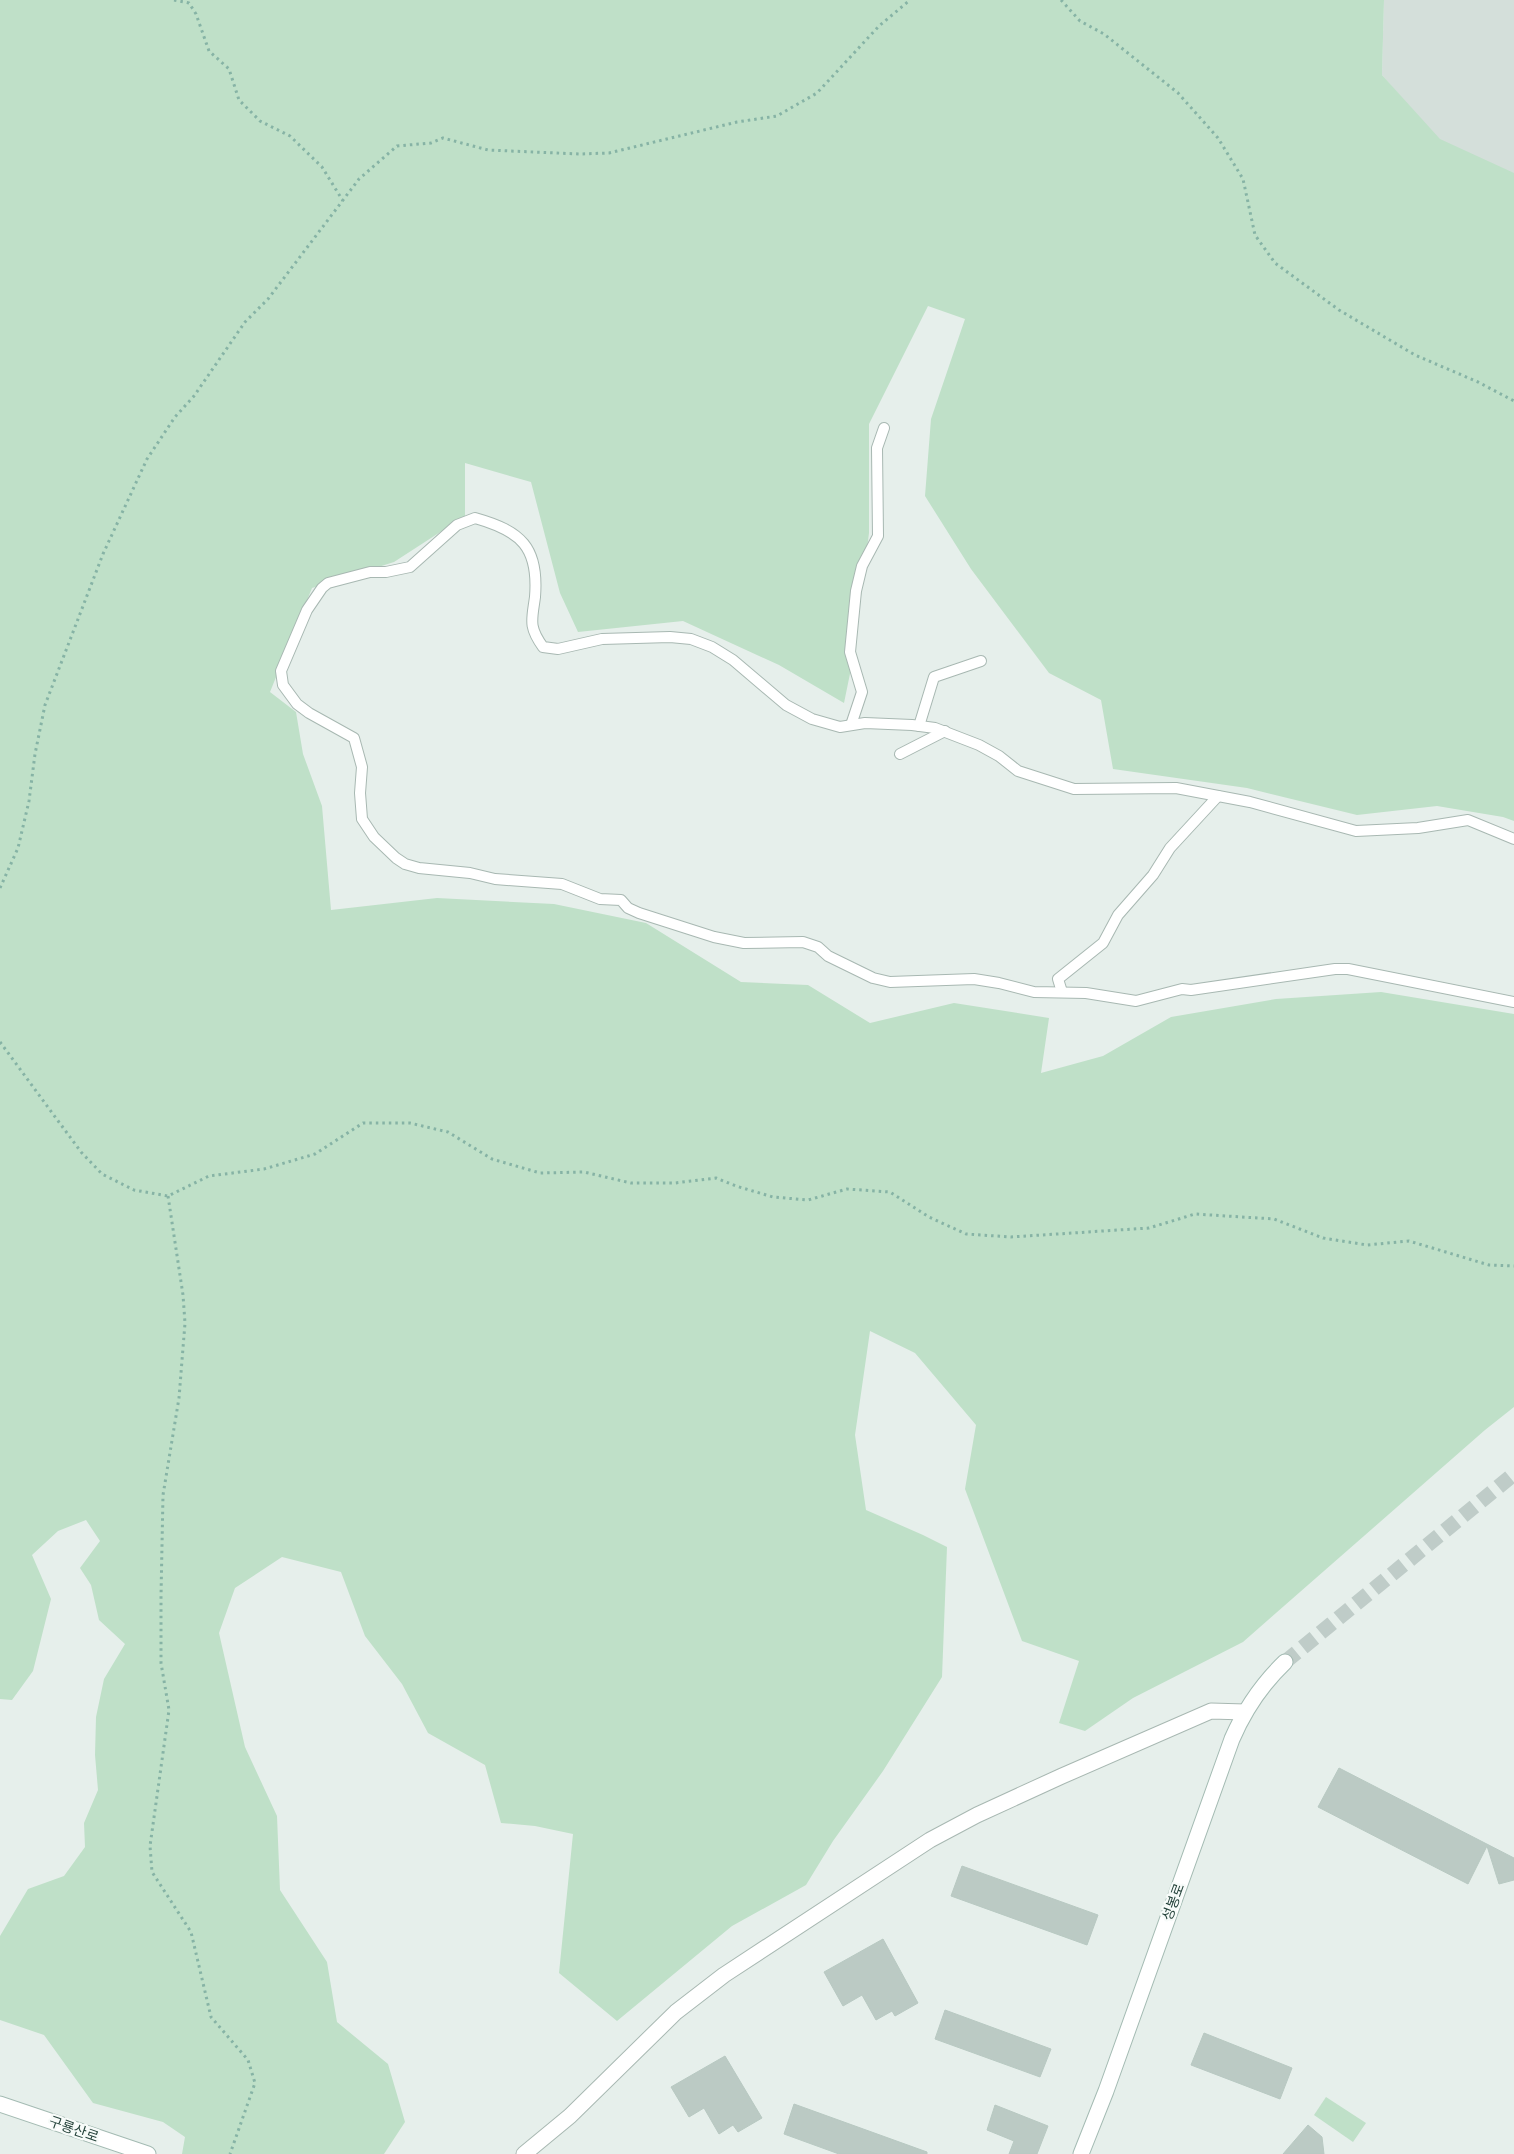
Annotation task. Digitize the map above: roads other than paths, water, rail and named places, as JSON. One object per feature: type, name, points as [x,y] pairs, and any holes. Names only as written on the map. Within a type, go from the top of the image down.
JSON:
[{"type":"street","name":"성봉로","points":[[1081,2154],[1106,2091],[1214,1785],[1245,1712],[1267,1680],[1285,1662]]},
{"type":"street","points":[[524,2154],[570,2116],[676,2012],[732,1970],[930,1840],[977,1815],[1210,1711],[1245,1712]]},
{"type":"street","name":"구룡산로","points":[[0,2104],[148,2154]]},
{"type":"lane","points":[[851,725],[862,692],[850,652],[856,591],[862,566],[878,536],[876,448],[884,428]]},
{"type":"lane","points":[[1514,839],[1468,820],[1418,828],[1356,831],[1250,802],[1176,788],[1074,789],[1018,771],[999,756],[979,745],[945,732],[919,726],[866,723],[840,727],[812,719],[786,706],[733,660],[712,647],[691,639],[670,637],[602,639],[558,649],[543,647],[536,637],[531,624],[535,593],[532,560],[528,546],[508,530],[475,518],[457,525],[410,568],[386,572],[370,572],[328,583],[306,610],[281,672],[283,685],[297,704],[354,738],[362,767],[360,793],[362,819],[374,837],[396,858],[405,864],[419,868],[470,872],[494,879],[562,884],[600,900],[621,900],[628,908],[639,913],[714,937],[744,943],[804,942],[818,947],[828,956],[873,978],[890,982],[974,979],[1034,992],[1086,993],[1136,1001],[1182,989],[1191,990],[1335,968],[1514,1002]]},
{"type":"lane","points":[[919,726],[934,676],[981,660]]},
{"type":"lane","points":[[900,754],[945,732]]},
{"type":"lane","points":[[1062,992],[1058,979],[1103,943],[1118,915],[1153,875],[1170,848],[1218,796]]},
{"type":"tunnel","points":[[1285,1662],[1514,1474]]}]
